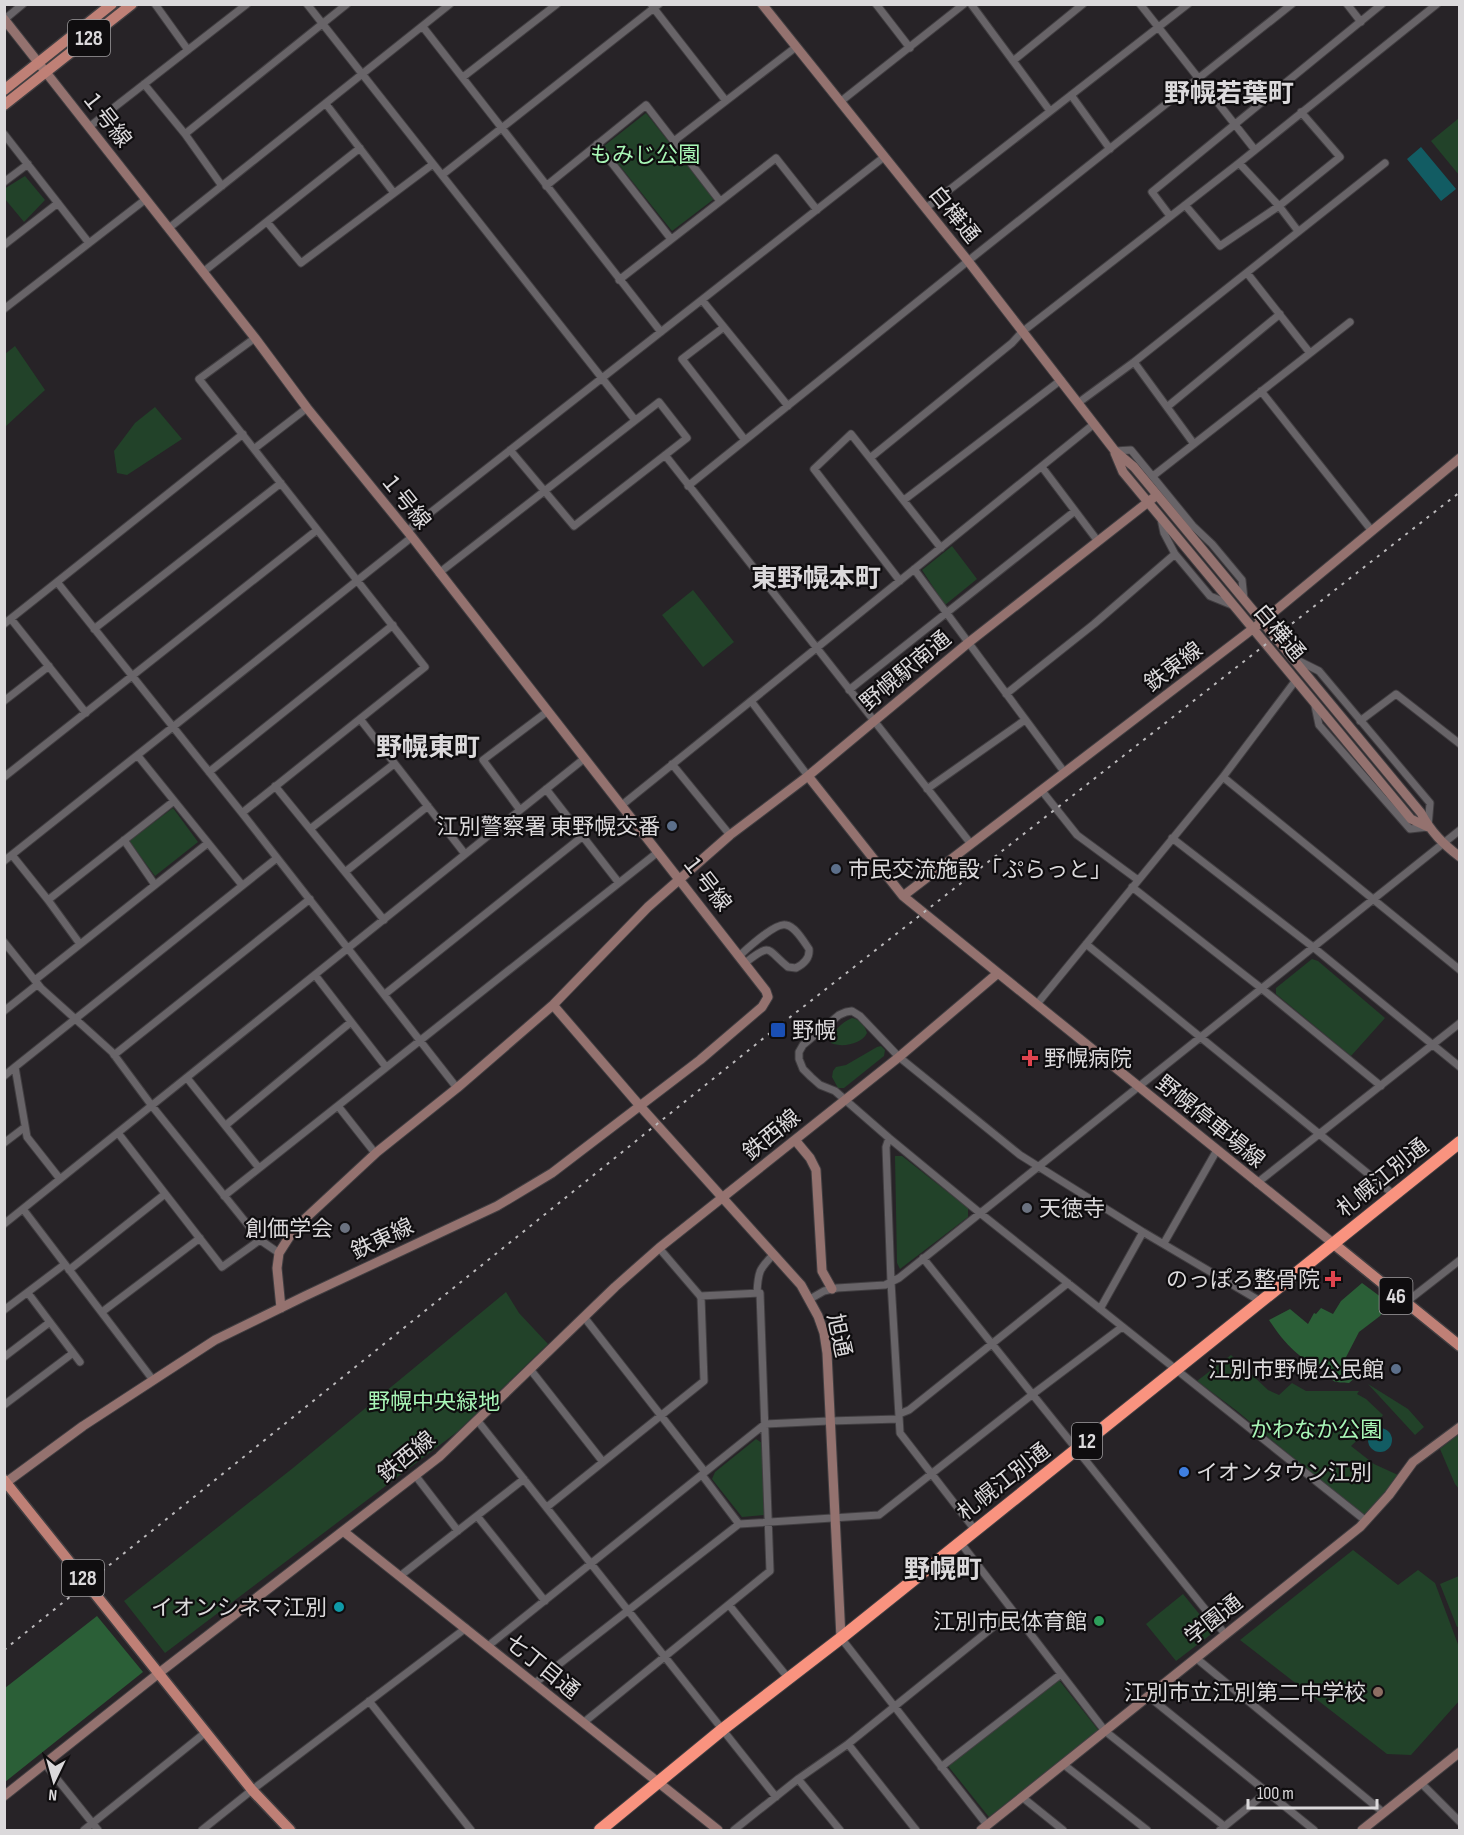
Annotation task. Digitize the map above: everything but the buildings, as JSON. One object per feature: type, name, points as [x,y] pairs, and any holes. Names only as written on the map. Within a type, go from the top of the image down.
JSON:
[{"type":"highway","name":"札幌江別通","points":[[600,1830],[1260,1300],[1334,1244],[1393,1194],[1458,1146]]},
{"type":"main road","name":"128","points":[[4,105],[112,4]]},
{"type":"main road","name":"128","points":[[4,90],[43,67],[132,4]]},
{"type":"main road","name":"46","points":[[1334,1244],[1460,1346]]},
{"type":"main road","name":"128","points":[[5,1482],[252,1790],[290,1830]]},
{"type":"street","points":[[5,19],[23,4]]},
{"type":"street","points":[[155,4],[188,50]]},
{"type":"street","points":[[89,127],[247,4]]},
{"type":"street","points":[[307,4],[635,420]]},
{"type":"street","points":[[184,134],[347,4]]},
{"type":"street","points":[[169,228],[450,4]]},
{"type":"street","points":[[463,78],[557,4]]},
{"type":"street","name":"白樺通","points":[[762,4],[1061,380],[1114,451],[1123,472],[1147,502],[1411,819],[1428,826]]},
{"type":"street","points":[[876,4],[910,48]]},
{"type":"street","points":[[840,102],[964,4]]},
{"type":"street","points":[[971,4],[1050,111]]},
{"type":"street","points":[[1013,61],[1083,4]]},
{"type":"street","points":[[1140,4],[1255,150]]},
{"type":"street","points":[[926,208],[1188,4]]},
{"type":"street","points":[[688,486],[1292,4]]},
{"type":"street","points":[[1347,4],[1361,22]]},
{"type":"street","points":[[1170,216],[1152,192],[1382,4]]},
{"type":"street","points":[[870,458],[1012,343],[1022,332],[1239,163],[1437,4]]},
{"type":"street","points":[[442,175],[655,6],[726,101]]},
{"type":"street","name":"１号線","points":[[5,19],[204,272],[307,408],[409,534],[742,959],[768,994],[762,1007]]},
{"type":"street","points":[[423,27],[660,333]]},
{"type":"street","points":[[674,141],[796,47]]},
{"type":"street","points":[[144,84],[222,186]]},
{"type":"street","points":[[1071,95],[1110,149]]},
{"type":"street","points":[[326,104],[394,193]]},
{"type":"street","points":[[546,186],[645,105],[720,201]]},
{"type":"street","points":[[1185,205],[1220,246],[1279,206],[1340,157],[1301,112]]},
{"type":"street","points":[[4,134],[89,243]]},
{"type":"street","points":[[597,144],[671,239]]},
{"type":"street","points":[[204,272],[360,148]]},
{"type":"street","points":[[4,861],[357,581],[409,534],[510,450],[884,157]]},
{"type":"street","points":[[619,279],[776,158],[817,210]]},
{"type":"street","points":[[1239,163],[1279,206],[1298,231]]},
{"type":"street","points":[[1078,403],[1134,362],[1385,163]]},
{"type":"street","points":[[4,182],[28,164]]},
{"type":"street","points":[[267,222],[302,263],[433,164]]},
{"type":"street","points":[[4,309],[146,199]]},
{"type":"street","points":[[4,245],[58,203]]},
{"type":"street","points":[[1247,273],[1310,353]]},
{"type":"street","points":[[702,300],[788,406]]},
{"type":"street","points":[[1167,407],[1280,314]]},
{"type":"street","points":[[1153,476],[1350,322]]},
{"type":"street","points":[[724,327],[682,359],[745,440]]},
{"type":"street","points":[[242,813],[425,667],[199,379],[255,338]]},
{"type":"street","points":[[1134,362],[1194,444]]},
{"type":"street","points":[[904,500],[1061,380]]},
{"type":"street","points":[[1261,391],[1372,531]]},
{"type":"street","points":[[439,573],[544,490],[659,402],[687,438],[574,526],[544,490],[510,450]]},
{"type":"street","points":[[254,450],[307,408]]},
{"type":"street","points":[[622,805],[1094,424]]},
{"type":"street","points":[[4,624],[243,434]]},
{"type":"street","points":[[900,581],[814,469],[851,434],[941,548]]},
{"type":"street","points":[[1114,451],[1131,450],[1192,526],[1212,544],[1242,580],[1244,599]]},
{"type":"street","name":"白樺通","points":[[1114,451],[1134,467],[1263,621],[1421,813],[1442,844],[1460,857]]},
{"type":"street","points":[[665,455],[971,844]]},
{"type":"street","name":"鉄東線","points":[[903,896],[1253,629],[1460,458]]},
{"type":"street","points":[[1041,466],[1097,540]]},
{"type":"street","points":[[94,629],[281,483]]},
{"type":"street","name":"野幌駅南通","points":[[279,1253],[295,1228],[375,1153],[457,1088],[553,1005],[648,907],[730,835],[808,776],[968,643],[1157,495]]},
{"type":"street","points":[[849,690],[945,612],[1075,512]]},
{"type":"street","points":[[1161,519],[1164,533],[1175,554],[1210,596],[1232,604]]},
{"type":"street","points":[[4,777],[317,530]]},
{"type":"street","points":[[1006,694],[1094,624],[1175,554]]},
{"type":"street","points":[[914,570],[1065,773]]},
{"type":"street","points":[[57,582],[349,948],[457,1088]]},
{"type":"street","points":[[11,619],[86,713]]},
{"type":"street","points":[[209,772],[393,626]]},
{"type":"street","points":[[1294,659],[1319,671],[1430,803],[1428,826]]},
{"type":"street","points":[[4,701],[49,666]]},
{"type":"street","points":[[1037,1004],[1223,777],[1296,680]]},
{"type":"street","points":[[1360,721],[1396,694],[1460,744]]},
{"type":"street","points":[[752,701],[808,776]]},
{"type":"street","points":[[520,810],[483,760],[548,711]]},
{"type":"street","points":[[360,719],[465,854]]},
{"type":"street","points":[[927,789],[1025,720]]},
{"type":"street","points":[[138,756],[242,885]]},
{"type":"street","points":[[4,1224],[585,758]]},
{"type":"street","points":[[310,829],[394,764]]},
{"type":"street","points":[[672,765],[730,835]]},
{"type":"street","name":"野幌停車場線","points":[[808,776],[903,896],[1334,1244]]},
{"type":"street","points":[[1223,777],[1460,970]]},
{"type":"street","points":[[275,786],[384,920]]},
{"type":"street","points":[[546,789],[619,883]]},
{"type":"street","points":[[1042,791],[1077,835],[1138,880]]},
{"type":"street","points":[[48,900],[174,801]]},
{"type":"street","points":[[345,872],[428,806]]},
{"type":"street","points":[[810,1299],[832,1289],[885,1285],[899,1278],[1460,830]]},
{"type":"street","points":[[385,994],[583,836]]},
{"type":"street","points":[[1172,838],[1313,947],[1460,1067]]},
{"type":"street","points":[[124,840],[155,885]]},
{"type":"street","points":[[4,1011],[80,944],[208,843]]},
{"type":"street","points":[[224,1196],[658,852]]},
{"type":"street","points":[[12,855],[80,944]]},
{"type":"street","points":[[4,1076],[277,858]]},
{"type":"street","points":[[1132,887],[1381,1086]]},
{"type":"street","points":[[114,1055],[310,899]]},
{"type":"street","points":[[784,924],[792,927],[809,949],[806,960],[796,968],[788,967],[773,952],[765,950],[742,959],[776,927],[784,924]]},
{"type":"street","points":[[5,944],[36,982],[114,1055],[260,1240],[279,1253],[281,1308]]},
{"type":"street","points":[[1086,944],[1393,1194]]},
{"type":"street","points":[[899,1057],[998,973]]},
{"type":"street","points":[[315,975],[386,1067]]},
{"type":"street","name":"旭通","points":[[553,1005],[640,1106],[774,1254],[810,1299],[824,1333],[827,1353],[841,1638]]},
{"type":"street","name":"鉄東線","points":[[5,1482],[83,1426],[215,1340],[498,1206],[552,1173],[700,1060],[762,1007]]},
{"type":"street","points":[[1260,1300],[1143,1232],[1020,1155],[899,1057],[860,1016],[852,1011],[839,1015],[803,1045],[799,1052],[803,1069],[820,1085],[835,1091],[980,1213],[1366,1521]]},
{"type":"street","points":[[226,1125],[351,1022]]},
{"type":"street","points":[[1257,1183],[1460,1023]]},
{"type":"street","name":"鉄西線","points":[[4,1796],[439,1457],[659,1248],[899,1057]]},
{"type":"street","points":[[15,1067],[27,1137],[60,1179]]},
{"type":"street","points":[[187,1078],[259,1168]]},
{"type":"street","points":[[338,1106],[375,1153]]},
{"type":"street","points":[[4,1143],[25,1127]]},
{"type":"street","points":[[118,1133],[222,1267],[260,1240]]},
{"type":"street","points":[[889,1138],[886,1148],[900,1433],[975,1530]]},
{"type":"street","points":[[795,1140],[810,1158],[816,1170],[822,1271],[832,1289]]},
{"type":"street","points":[[1164,1243],[1217,1150]]},
{"type":"street","points":[[4,1310],[67,1267],[165,1194]]},
{"type":"street","points":[[23,1209],[153,1380]]},
{"type":"street","points":[[1100,1309],[1143,1232]]},
{"type":"street","points":[[102,1312],[200,1238]]},
{"type":"street","points":[[547,1507],[704,1381],[700,1296],[659,1248]]},
{"type":"street","points":[[757,1293],[761,1267],[774,1254]]},
{"type":"street","points":[[923,1258],[1078,1448],[1225,1634]]},
{"type":"street","points":[[1405,1303],[1460,1260]]},
{"type":"street","points":[[488,1646],[765,1424],[899,1417],[1068,1283]]},
{"type":"street","points":[[27,1293],[80,1362]]},
{"type":"street","points":[[583,1723],[770,1571],[760,1293],[700,1296]]},
{"type":"street","points":[[584,1317],[661,1416],[739,1524]]},
{"type":"street","points":[[4,1357],[50,1322]]},
{"type":"street","points":[[535,1683],[739,1524],[879,1515],[1122,1327]]},
{"type":"street","points":[[6,1401],[73,1353]]},
{"type":"street","points":[[530,1369],[603,1462]]},
{"type":"street","points":[[477,1420],[776,1797]]},
{"type":"street","name":"学園通","points":[[984,1828],[1360,1527],[1413,1462],[1460,1427]]},
{"type":"street","points":[[415,1475],[458,1531]]},
{"type":"street","points":[[400,1576],[524,1479]]},
{"type":"street","points":[[477,1516],[545,1600]]},
{"type":"street","name":"七丁目通","points":[[344,1531],[718,1830]]},
{"type":"street","points":[[960,1542],[1105,1731],[1222,1828],[1266,1792]]},
{"type":"street","points":[[729,1605],[789,1679]]},
{"type":"street","points":[[734,1830],[798,1779],[848,1744],[1013,1611]]},
{"type":"street","points":[[202,1830],[466,1628]]},
{"type":"street","points":[[841,1638],[941,1767],[984,1828]]},
{"type":"street","points":[[1196,1658],[1384,1813]]},
{"type":"street","points":[[941,1767],[1061,1674]]},
{"type":"street","points":[[1148,1696],[1314,1830]]},
{"type":"street","points":[[369,1701],[471,1830]]},
{"type":"street","points":[[84,1830],[206,1732]]},
{"type":"street","points":[[848,1744],[916,1830]]},
{"type":"street","points":[[1364,1830],[1460,1752]]},
{"type":"street","points":[[45,1764],[98,1830]]},
{"type":"street","points":[[1063,1764],[1147,1830]]},
{"type":"street","points":[[798,1779],[840,1830]]},
{"type":"street","points":[[1421,1783],[1460,1822]]},
{"type":"street","points":[[1022,1797],[1063,1830]]},
{"type":"green space","name":"もみじ公園","points":[[646,113],[714,199],[672,231],[604,146]]},
{"type":"green space","points":[[1459,118],[1459,175],[1431,141]]},
{"type":"green space","points":[[25,176],[45,200],[24,222],[5,199],[4,189]]},
{"type":"green space","points":[[15,346],[45,390],[5,427],[5,354]]},
{"type":"green space","points":[[155,407],[182,439],[127,475],[117,473],[114,451],[135,423]]},
{"type":"green space","points":[[952,546],[977,579],[945,605],[922,570]]},
{"type":"green space","points":[[693,590],[734,642],[703,667],[662,615]]},
{"type":"green space","points":[[173,808],[198,842],[155,876],[129,841]]},
{"type":"green space","points":[[1312,959],[1318,961],[1385,1018],[1351,1056],[1276,994],[1276,988]]},
{"type":"green space","points":[[852,1018],[863,1025],[867,1033],[864,1037],[851,1044],[831,1043],[838,1028]]},
{"type":"green space","points":[[881,1046],[885,1050],[884,1056],[844,1088],[838,1088],[832,1077],[836,1067],[846,1065]]},
{"type":"green space","points":[[895,1156],[902,1156],[968,1208],[968,1217],[900,1269],[897,1263]]},
{"type":"green space","points":[[1362,1283],[1389,1303],[1380,1316],[1359,1332],[1344,1361],[1357,1376],[1349,1383],[1337,1382],[1332,1380],[1327,1370],[1309,1362],[1294,1350],[1269,1320],[1290,1309],[1308,1324],[1314,1313],[1316,1314],[1321,1308],[1333,1314],[1341,1301]]},
{"type":"green space","name":"野幌中央緑地","points":[[506,1292],[519,1313],[548,1344],[457,1432],[165,1653],[124,1601],[293,1468]]},
{"type":"green space","name":"かわなか公園","points":[[1231,1355],[1268,1390],[1279,1395],[1292,1383],[1306,1391],[1359,1391],[1357,1394],[1383,1415],[1375,1426],[1373,1425],[1351,1446],[1374,1464],[1398,1475],[1381,1499],[1363,1516],[1237,1411],[1197,1381]]},
{"type":"green space","points":[[1368,1384],[1408,1409],[1424,1427],[1415,1435]]},
{"type":"green space","points":[[1459,1434],[1459,1489],[1440,1449]]},
{"type":"green space","points":[[756,1439],[762,1443],[764,1515],[742,1517],[712,1479],[715,1472]]},
{"type":"green space","name":"江別市立江別第二中学校","points":[[1353,1550],[1398,1585],[1418,1570],[1435,1583],[1459,1647],[1459,1701],[1411,1755],[1387,1754],[1240,1640]]},
{"type":"green space","points":[[1459,1576],[1460,1626],[1457,1627],[1440,1584]]},
{"type":"green space","points":[[1183,1594],[1214,1632],[1176,1661],[1146,1624]]},
{"type":"green space","points":[[97,1616],[143,1672],[5,1782],[5,1688]]},
{"type":"green space","points":[[1059,1680],[1099,1731],[989,1817],[948,1766]]},
{"type":"water","points":[[1421,147],[1456,189],[1441,201],[1407,159]]},
{"type":"water","points":[[1380,1428],[1388,1432],[1392,1440],[1388,1448],[1380,1452],[1372,1448],[1368,1440],[1372,1432]]},
{"type":"railway","points":[[4,1650],[775,1029],[1460,492]]},
{"type":"place","name":"江別警察署 東野幌交番","points":[[672,826]]},
{"type":"place","name":"市民交流施設「ぷらっと」","points":[[836,869]]},
{"type":"place","name":"野幌","points":[[778,1030]]},
{"type":"place","name":"野幌病院","points":[[1030,1058]]},
{"type":"place","name":"天徳寺","points":[[1027,1208]]},
{"type":"place","name":"創価学会","points":[[345,1228]]},
{"type":"place","name":"のっぽろ整骨院","points":[[1333,1279]]},
{"type":"place","name":"江別市野幌公民館","points":[[1396,1369]]},
{"type":"place","name":"イオンタウン江別","points":[[1184,1472]]},
{"type":"place","name":"イオンシネマ江別","points":[[339,1607]]},
{"type":"place","name":"江別市民体育館","points":[[1099,1621]]},
{"type":"place","name":"江別市立江別第二中学校","points":[[1378,1692]]},
{"type":"district","name":"野幌若葉町","points":[[1229,93]]},
{"type":"district","name":"東野幌本町","points":[[816,578]]},
{"type":"district","name":"野幌東町","points":[[428,747]]},
{"type":"district","name":"野幌町","points":[[943,1569]]}]
